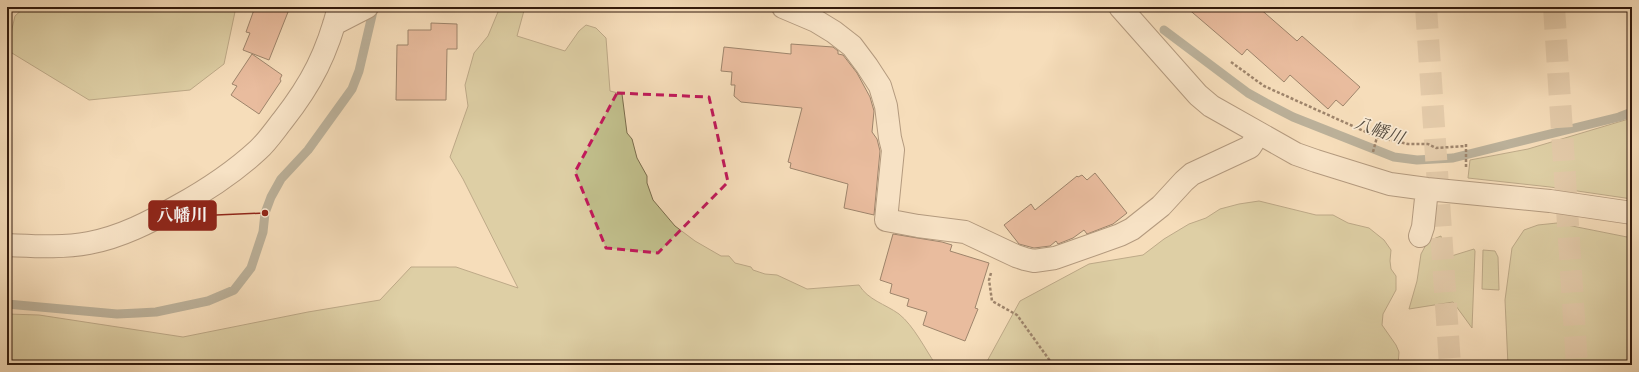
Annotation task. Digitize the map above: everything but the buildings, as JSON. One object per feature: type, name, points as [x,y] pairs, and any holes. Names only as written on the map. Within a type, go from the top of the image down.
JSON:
[{"type":"street","points":[[783,7],[816,21],[834,32],[852,46],[880,86],[886,106],[893,150],[886,220],[965,232],[1025,259],[1034,261],[1044,260],[1075,251],[1120,235],[1132,229],[1155,211],[1192,174],[1250,147],[1258,133]]},
{"type":"street","points":[[1120,7],[1198,95],[1211,106],[1296,154],[1390,184],[1427,189],[1550,200],[1632,213]]},
{"type":"street","points":[[7,245],[65,246],[110,238],[159,217],[209,188],[259,149],[294,106],[350,12]]},
{"type":"street","points":[[1420,236],[1423,228],[1427,189]]},
{"type":"path","points":[[1231,62],[1264,86],[1377,138],[1408,144],[1428,144],[1436,148],[1466,147]]},
{"type":"path","points":[[1373,154],[1377,138]]},
{"type":"path","points":[[1466,142],[1466,164]]},
{"type":"path","points":[[1000,248],[989,280],[992,301],[1017,315],[1054,365]]},
{"type":"highlighted area","points":[[617,93],[709,97],[728,182],[658,253],[606,248],[575,172]]},
{"type":"shaded area","points":[[25,7],[236,7],[224,64],[190,90],[89,100],[7,50],[15,16]]},
{"type":"shaded area","points":[[500,7],[525,7],[517,36],[565,51],[579,31],[586,25],[596,28],[606,38],[610,91],[622,94],[627,133],[632,139],[637,158],[647,176],[647,183],[653,200],[675,226],[695,241],[721,256],[729,256],[735,263],[751,267],[753,270],[765,274],[777,275],[807,289],[859,285],[872,298],[894,310],[910,325],[936,365],[7,365],[7,314],[39,315],[183,337],[308,312],[380,300],[411,267],[456,267],[518,288],[463,179],[450,157],[468,106],[465,85],[474,53],[488,36]]},
{"type":"shaded area","points":[[1632,118],[1632,199],[1550,187],[1468,178],[1470,160],[1528,149]]},
{"type":"shaded area","points":[[1259,201],[1316,215],[1333,215],[1348,223],[1369,228],[1384,240],[1391,250],[1391,269],[1396,276],[1396,290],[1383,314],[1382,325],[1399,352],[1398,365],[985,365],[1020,301],[1089,264],[1143,255],[1164,239],[1189,224],[1206,218],[1220,209]]},
{"type":"shaded area","points":[[1557,223],[1632,238],[1632,365],[1508,365],[1505,300],[1512,248],[1524,230],[1538,225]]},
{"type":"shaded area","points":[[1441,236],[1445,258],[1474,249],[1475,251],[1472,328],[1453,302],[1409,309],[1417,281],[1421,254],[1428,241]]},
{"type":"shaded area","points":[[1483,250],[1495,251],[1498,257],[1499,290],[1482,289]]},
{"type":"waterway","name":"八幡川","points":[[7,304],[117,314],[156,312],[208,301],[234,290],[251,268],[263,232],[265,213],[271,197],[281,179],[308,150],[352,89],[359,71],[374,7]]},
{"type":"waterway","name":"八幡川","points":[[1164,30],[1248,93],[1266,103],[1293,117],[1394,157],[1417,160],[1453,158],[1619,117],[1632,112]]},
{"type":"tunnel","points":[[1426,7],[1450,365]]},
{"type":"tunnel","points":[[1554,7],[1577,365]]},
{"type":"place","name":"八幡川","points":[[265,213]]}]
